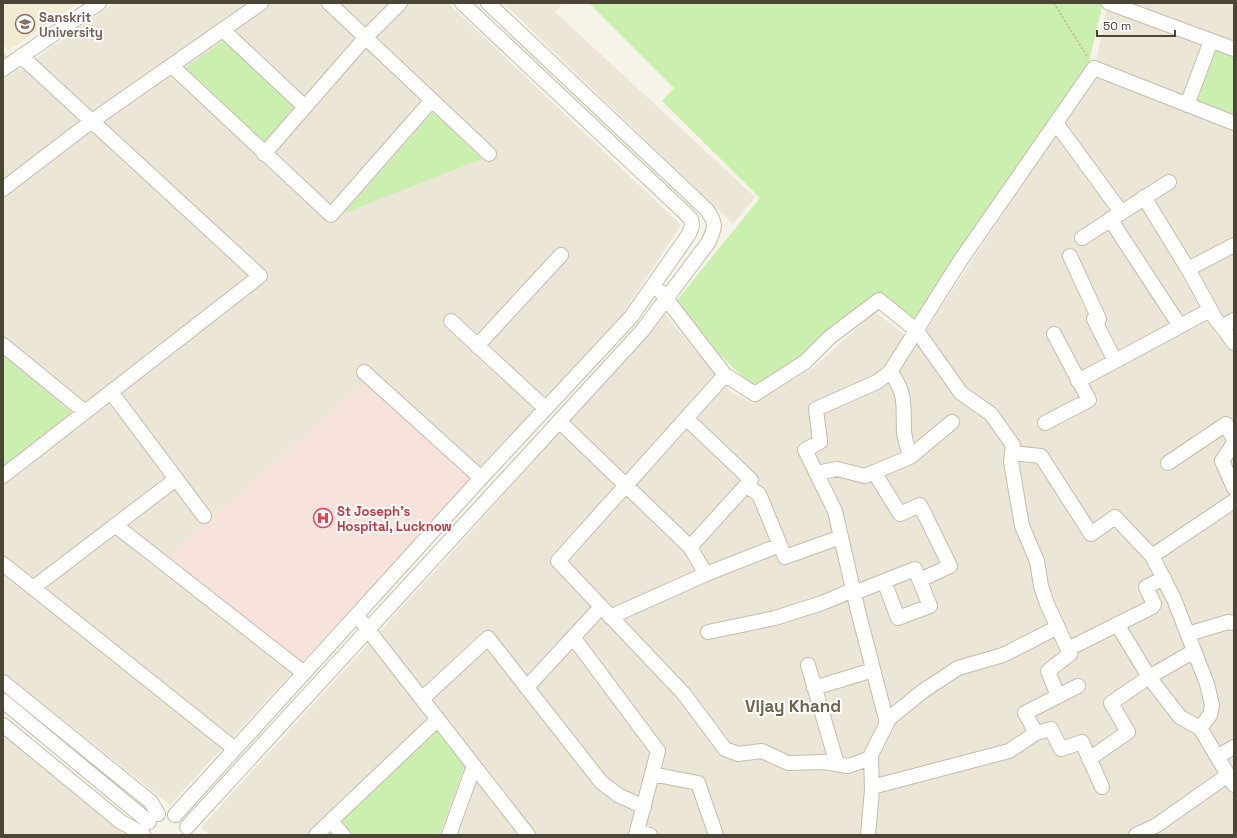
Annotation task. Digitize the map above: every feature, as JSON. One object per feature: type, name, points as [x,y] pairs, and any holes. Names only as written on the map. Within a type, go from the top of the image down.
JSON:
[{"type":"street","points":[[3,69],[99,3]]},
{"type":"street","points":[[3,189],[92,121],[261,3]]},
{"type":"street","points":[[329,3],[490,154]]},
{"type":"street","points":[[264,154],[366,38],[400,3]]},
{"type":"street","points":[[176,815],[481,478],[631,317],[689,234],[692,226],[691,219],[462,3]]},
{"type":"street","points":[[3,725],[121,822],[148,826],[168,813],[176,815],[183,820],[188,831],[368,629],[642,331],[708,243],[714,228],[713,219],[707,210],[488,3]]},
{"type":"street","points":[[1109,3],[1234,49]]},
{"type":"street","points":[[223,30],[305,107]]},
{"type":"street","points":[[1187,105],[1211,40]]},
{"type":"street","points":[[3,476],[260,276],[21,56]]},
{"type":"street","points":[[172,66],[264,154],[331,215],[432,100]]},
{"type":"street","points":[[886,721],[853,591],[835,512],[805,450],[820,442],[816,409],[877,382],[890,372],[960,261],[1094,68],[1234,123]]},
{"type":"street","points":[[1056,123],[1115,216],[1180,326]]},
{"type":"street","points":[[1082,238],[1169,182]]},
{"type":"street","points":[[1144,197],[1188,269],[1210,310],[1234,343]]},
{"type":"street","points":[[1188,269],[1234,245]]},
{"type":"street","points":[[477,346],[561,255]]},
{"type":"street","points":[[1070,256],[1099,319],[1094,319],[1115,361]]},
{"type":"street","points":[[654,285],[666,298],[725,375],[755,394],[805,362],[830,337],[879,300],[917,331],[961,393],[991,414],[1013,445],[1011,462],[1022,526],[1037,561],[1041,586],[1070,654],[1048,671],[1058,696]]},
{"type":"street","points":[[1078,381],[1210,310]]},
{"type":"street","points":[[1222,327],[1234,320]]},
{"type":"street","points":[[451,321],[545,408]]},
{"type":"street","points":[[1045,423],[1089,400],[1054,334]]},
{"type":"street","points":[[4,347],[85,412]]},
{"type":"street","points":[[364,372],[481,478]]},
{"type":"street","points":[[890,372],[899,383],[904,405],[904,434],[910,457]]},
{"type":"street","points":[[725,375],[558,561],[684,694],[725,749],[738,754],[762,751],[788,763],[824,762],[848,766],[871,758]]},
{"type":"street","points":[[111,392],[204,516]]},
{"type":"street","points":[[686,418],[751,480],[690,547]]},
{"type":"street","points":[[559,421],[690,547],[706,574]]},
{"type":"street","points":[[816,473],[837,469],[866,476],[910,457],[952,422]]},
{"type":"street","points":[[1168,463],[1226,424],[1234,441],[1222,461],[1234,488]]},
{"type":"street","points":[[1012,453],[1041,456],[1091,534],[1116,517],[1152,556],[1164,578],[1207,684],[1212,705],[1210,715],[1200,728]]},
{"type":"street","points":[[874,472],[900,514],[920,505],[950,566],[920,580]]},
{"type":"street","points":[[33,588],[176,478]]},
{"type":"street","points":[[746,486],[759,494],[785,557],[841,537]]},
{"type":"street","points":[[1152,556],[1234,500]]},
{"type":"street","points":[[115,525],[304,673]]},
{"type":"street","points":[[527,687],[573,637],[605,612],[780,544]]},
{"type":"street","points":[[3,564],[235,749]]},
{"type":"street","points":[[708,632],[775,618],[822,603],[915,569],[930,606],[898,618],[884,581]]},
{"type":"street","points":[[1068,649],[1152,607],[1154,604],[1146,587],[1164,578]]},
{"type":"street","points":[[356,615],[528,835]]},
{"type":"street","points":[[1188,634],[1228,622],[1234,623]]},
{"type":"street","points":[[1117,624],[1149,677],[1180,717],[1200,728],[1231,780],[1160,830],[1136,835]]},
{"type":"street","points":[[868,835],[872,787],[871,758],[886,721],[923,691],[958,668],[1003,655],[1058,627]]},
{"type":"street","points":[[573,637],[658,751],[644,807],[641,834]]},
{"type":"street","points":[[422,699],[488,638],[601,782],[618,795],[644,807]]},
{"type":"street","points":[[1089,759],[1128,732],[1111,703],[1149,677],[1194,651]]},
{"type":"street","points":[[808,665],[837,764]]},
{"type":"street","points":[[814,688],[873,670]]},
{"type":"street","points":[[3,682],[151,802],[148,826]]},
{"type":"street","points":[[1036,733],[1025,714],[1078,686]]},
{"type":"street","points":[[3,701],[148,826]]},
{"type":"street","points":[[316,835],[438,719]]},
{"type":"street","points":[[872,787],[1009,751],[1036,733],[1051,729],[1061,749],[1082,742],[1102,787]]},
{"type":"street","points":[[1217,757],[1234,747]]},
{"type":"street","points":[[449,835],[474,766]]},
{"type":"street","points":[[652,774],[698,783],[716,835]]},
{"type":"street","points":[[331,821],[342,835]]},
{"type":"path","points":[[1054,3],[1094,68]]},
{"type":"shaded area","name":"Sanskrit University","points":[[3,3],[78,3],[9,50],[3,44]]},
{"type":"shaded area","points":[[114,3],[448,3],[681,225],[622,315],[170,805],[3,672],[3,52],[21,69]]},
{"type":"shaded area","points":[[503,3],[563,3],[555,12],[755,197],[733,224]]},
{"type":"shaded area","points":[[1108,3],[1234,3],[1234,835],[209,835],[201,827],[465,538],[664,313],[730,391],[753,403],[814,367],[875,312],[917,344],[1093,77]]},
{"type":"shaded area","name":"St Joseph's Hospital, Lucknow","points":[[364,384],[471,480],[301,662],[168,557]]},
{"type":"shaded area","points":[[3,735],[125,835],[3,835]]},
{"type":"green space","points":[[589,3],[1103,3],[1088,65],[914,321],[878,294],[800,358],[752,386],[717,352],[677,300],[760,198],[662,101],[674,88]]},
{"type":"green space","points":[[225,40],[297,107],[263,145],[184,69]]},
{"type":"green space","points":[[1217,48],[1234,55],[1234,116],[1196,102]]},
{"type":"green space","points":[[433,112],[482,159],[344,213]]},
{"type":"green space","points":[[3,356],[72,413],[3,466]]},
{"type":"green space","points":[[436,731],[465,765],[439,835],[353,835],[342,821]]},
{"type":"place","name":"Sanskrit University","points":[[25,24]]},
{"type":"place","name":"St Joseph's Hospital, Lucknow","points":[[323,518]]},
{"type":"district","name":"Vijay Khand","points":[[793,706]]}]
